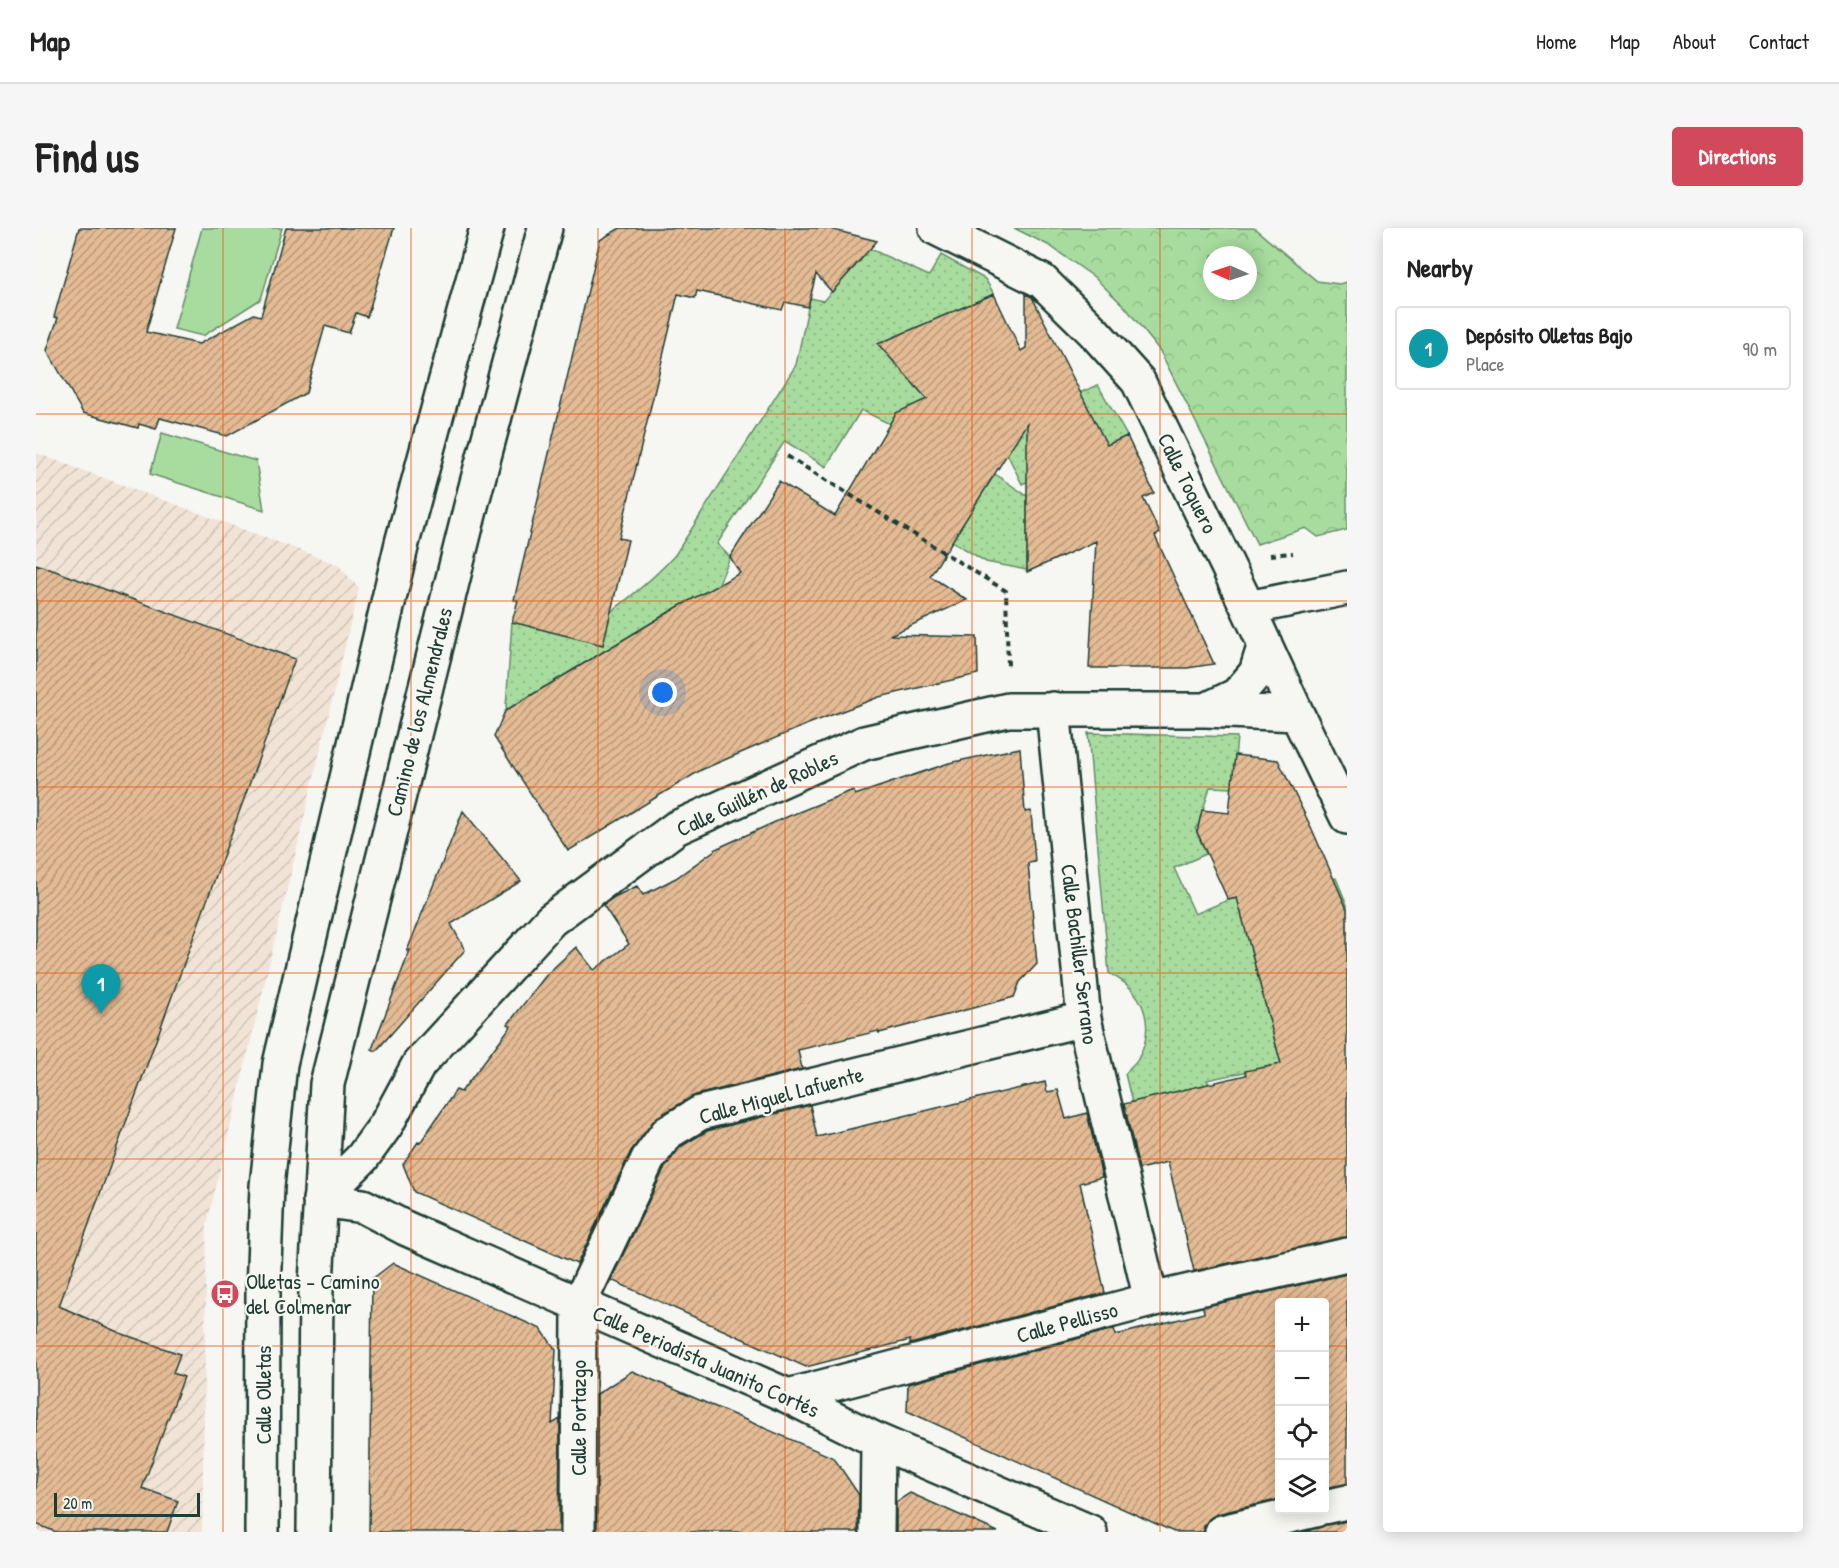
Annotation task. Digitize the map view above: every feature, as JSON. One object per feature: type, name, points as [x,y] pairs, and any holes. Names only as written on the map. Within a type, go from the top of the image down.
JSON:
[{"type":"street","name":"Calle Olletas","points":[[262,1532],[263,1292],[267,1186],[280,1064],[405,533],[487,228]]},
{"type":"street","name":"Camino de los Almendrales","points":[[320,1200],[327,1084],[473,498],[545,228]]},
{"type":"street","name":"Calle Toquero","points":[[936,228],[1042,280],[1094,332],[1138,381],[1347,817]]},
{"type":"street","points":[[1248,608],[1347,588]]},
{"type":"street","name":"Calle Guillén de Robles","points":[[1206,710],[1237,695],[1256,673],[1265,644]]},
{"type":"street","name":"Calle Bachiller Serrano","points":[[1053,709],[1084,1019],[1151,1300]]},
{"type":"street","name":"Calle Guillén de Robles","points":[[320,1200],[362,1158],[386,1125],[419,1064],[551,920],[676,828],[864,743],[1008,710],[1206,710],[1297,714]]},
{"type":"street","name":"Calle Miguel Lafuente","points":[[579,1304],[648,1159],[667,1133],[700,1113],[1084,1019]]},
{"type":"street","name":"Calle Periodista Juanito Cortés","points":[[320,1200],[363,1206],[405,1228],[788,1396],[878,1441],[1090,1532]]},
{"type":"street","points":[[314,1532],[316,1284],[320,1200]]},
{"type":"street","name":"Calle Pellisso","points":[[788,1396],[1151,1300],[1347,1255]]},
{"type":"street","name":"Calle Portazgo","points":[[578,1532],[579,1304]]},
{"type":"street","points":[[877,1532],[878,1441]]},
{"type":"street","points":[[1329,1506],[1347,1502]]},
{"type":"street","points":[[1222,1532],[1295,1514]]},
{"type":"path","points":[[787,456],[1006,591],[1008,710]]},
{"type":"shaded area","points":[[36,453],[337,564],[359,588],[207,1224],[202,1532],[36,1532]]},
{"type":"green space","points":[[202,228],[282,228],[261,299],[203,336],[174,329]]},
{"type":"green space","points":[[1014,228],[1254,228],[1317,281],[1339,284],[1347,282],[1347,530],[1318,537],[1306,528],[1257,544],[1160,351],[1126,308],[1094,277],[1050,246]]},
{"type":"green space","points":[[866,247],[929,276],[941,255],[985,279],[994,294],[878,344],[927,399],[895,414],[890,424],[861,410],[826,467],[785,441],[717,544],[730,557],[718,586],[676,608],[508,709],[506,707],[512,622],[577,637],[615,609],[664,567],[675,555],[796,365],[810,298],[823,301],[863,257]]},
{"type":"green space","points":[[1098,385],[1127,436],[1022,484],[995,429]]},
{"type":"green space","points":[[162,433],[256,461],[264,510],[150,474]]},
{"type":"green space","points":[[995,474],[1027,496],[1027,570],[986,562],[952,541]]},
{"type":"green space","points":[[1088,733],[1237,737],[1232,788],[1210,787],[1198,826],[1195,828],[1206,854],[1174,868],[1195,914],[1228,900],[1336,878],[1347,905],[1347,934],[1253,958],[1281,1064],[1207,1080],[1209,1084],[1132,1102],[1125,1074],[1137,1061],[1142,1050],[1147,1030],[1146,1021],[1144,1011],[1135,994],[1126,984],[1109,973]]},
{"type":"building","points":[[79,228],[176,228],[146,332],[199,344],[254,314],[261,316],[286,228],[394,228],[367,317],[356,313],[349,333],[325,326],[306,393],[227,436],[160,418],[156,429],[139,424],[138,428],[83,413],[47,350],[58,318],[54,317]]},
{"type":"building","points":[[620,228],[826,228],[877,241],[832,292],[816,274],[808,307],[785,302],[782,310],[697,291],[695,298],[678,294],[619,538],[628,540],[603,645],[512,622],[518,600],[514,600],[600,240]]},
{"type":"building","points":[[994,294],[1021,351],[1026,348],[1026,294],[1032,297],[1107,445],[1127,436],[1154,493],[1143,498],[1160,533],[1155,536],[1214,664],[1187,668],[1089,668],[1096,541],[1027,572],[1027,423],[930,576],[967,600],[890,635],[977,637],[978,674],[879,697],[808,724],[701,770],[568,851],[494,737],[505,711],[676,608],[740,573],[730,557],[779,481],[835,516],[896,413],[927,399],[878,344]]},
{"type":"building","points":[[36,564],[295,659],[59,1306],[120,1333],[180,1354],[173,1373],[184,1377],[142,1488],[178,1501],[167,1532],[56,1532],[36,1524]]},
{"type":"building","points":[[1020,748],[1025,812],[1031,811],[1035,862],[1028,863],[1037,964],[1020,982],[1014,997],[879,1033],[878,1031],[798,1050],[802,1069],[696,1095],[657,1117],[631,1151],[577,1264],[414,1192],[403,1164],[456,1090],[461,1092],[511,1026],[508,1024],[547,974],[576,947],[594,970],[629,944],[603,905],[637,886],[643,895],[676,878],[718,848],[853,790],[855,795],[949,763]]},
{"type":"building","points":[[1235,755],[1278,760],[1347,909],[1347,1237],[1194,1271],[1168,1162],[1139,1169],[1124,1104],[1246,1075],[1245,1071],[1281,1064],[1237,898],[1228,900],[1197,832],[1202,810],[1229,813]]},
{"type":"building","points":[[463,811],[521,881],[451,924],[465,950],[376,1051],[372,1049],[410,950],[407,951]]},
{"type":"building","points":[[1045,1082],[1047,1092],[1058,1090],[1066,1119],[1087,1113],[1102,1177],[1080,1183],[1105,1293],[910,1344],[910,1340],[806,1367],[611,1280],[664,1169],[680,1147],[707,1131],[810,1105],[817,1137]]},
{"type":"building","points":[[393,1263],[541,1329],[556,1350],[552,1424],[560,1419],[559,1532],[369,1532],[372,1279]]},
{"type":"building","points":[[1347,1274],[1347,1484],[1329,1487],[1329,1298],[1275,1298],[1275,1500],[1217,1514],[1209,1519],[1204,1526],[1204,1532],[1174,1532],[907,1411],[908,1384],[1114,1329],[1116,1335],[1204,1313],[1203,1307]]},
{"type":"building","points":[[632,1371],[834,1458],[859,1495],[858,1532],[597,1532],[597,1394]]},
{"type":"building","points":[[910,1493],[998,1532],[896,1532],[896,1502]]},
{"type":"building","points":[[1347,1521],[1347,1532],[1303,1532],[1325,1525]]},
{"type":"place","name":"Depósito Olletas Bajo","points":[[101,1014]]},
{"type":"place","name":"Olletas - Camino del Colmenar","points":[[225,1294]]}]
